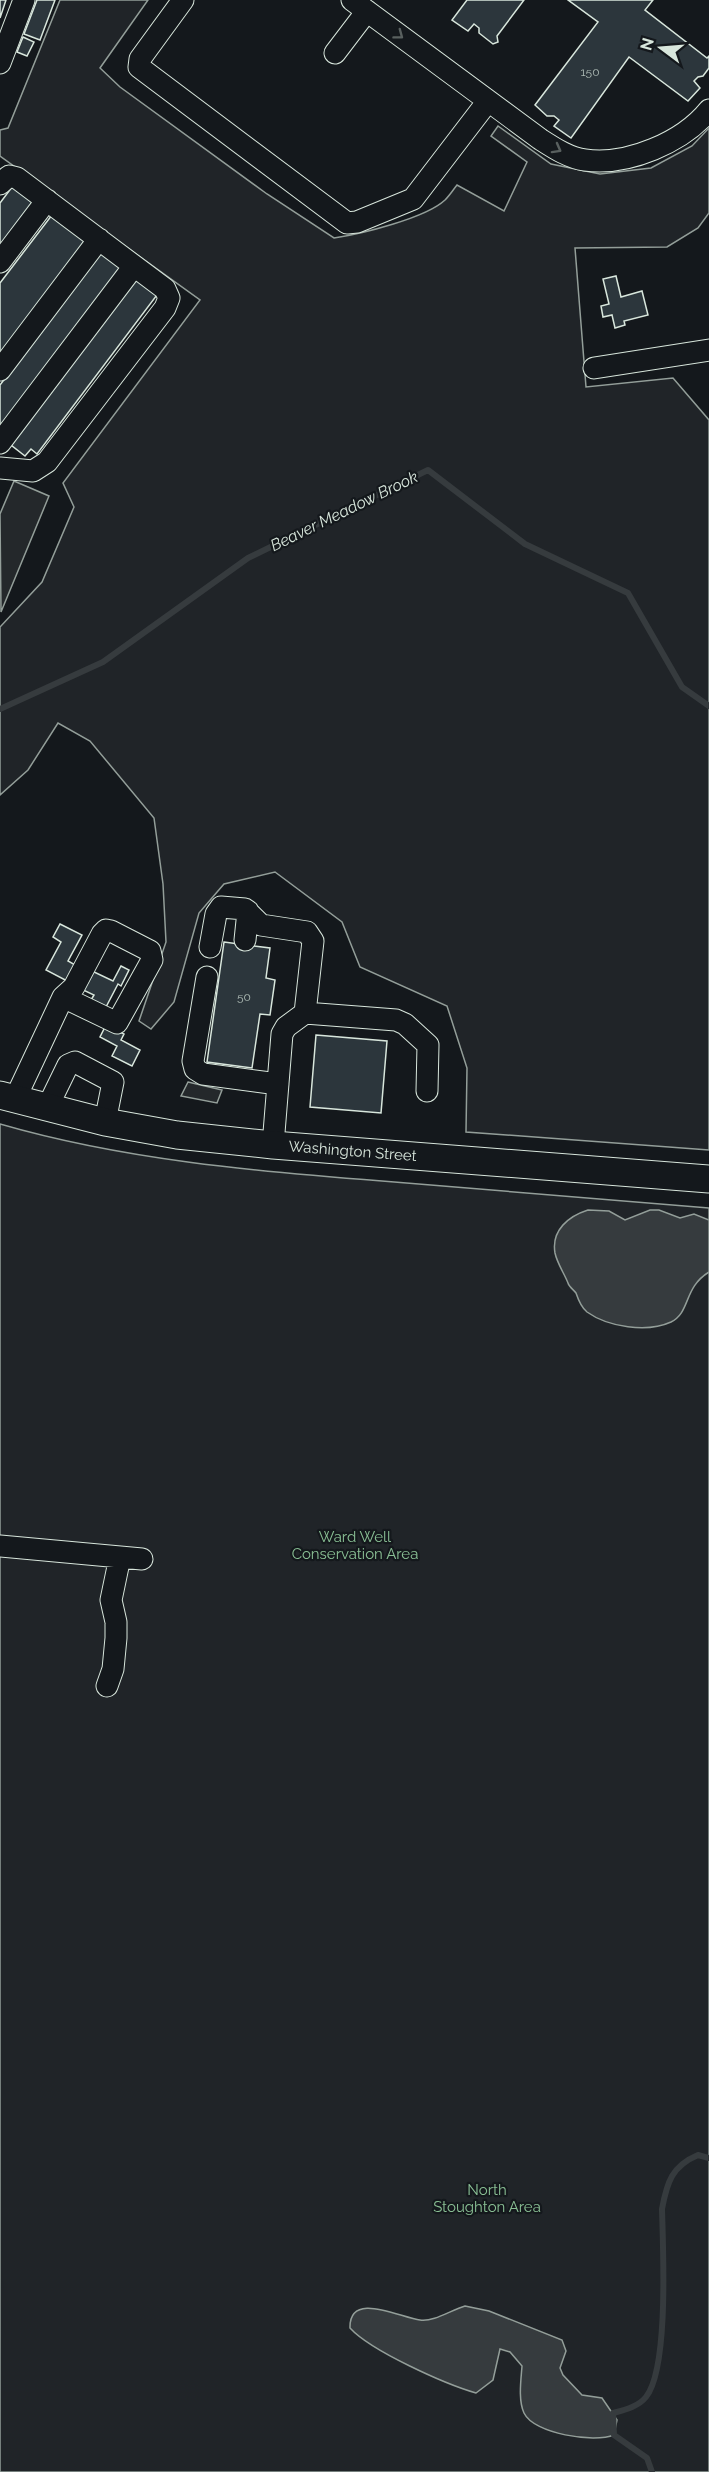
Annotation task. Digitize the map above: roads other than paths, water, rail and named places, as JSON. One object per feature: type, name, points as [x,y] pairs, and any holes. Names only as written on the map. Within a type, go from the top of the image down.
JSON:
[{"type":"main road","name":"Washington Street","points":[[7,1097],[105,1122],[161,1133],[273,1145],[709,1179]]},
{"type":"street","points":[[0,63],[24,0]]},
{"type":"street","points":[[183,0],[140,59],[139,67],[347,223],[357,222],[413,199],[488,101]]},
{"type":"street","points":[[335,53],[360,6],[560,151],[584,160],[595,161],[630,156],[660,146],[687,132],[709,110]]},
{"type":"street","points":[[0,184],[9,176],[14,176],[134,266],[168,293],[169,298],[165,308],[43,466],[33,471],[0,468]]},
{"type":"street","points":[[0,262],[47,200]]},
{"type":"street","points":[[0,370],[99,239]]},
{"type":"street","points":[[0,443],[134,266]]},
{"type":"street","points":[[594,368],[709,350]]},
{"type":"street","points":[[210,947],[219,908],[240,908],[248,911],[261,925],[304,931],[312,937],[305,1013]]},
{"type":"street","points":[[245,940],[248,911]]},
{"type":"street","points":[[7,1097],[63,997],[74,987],[106,930],[152,954],[152,960],[117,1023],[63,997]]},
{"type":"street","points":[[207,977],[193,1061],[195,1069],[203,1074],[278,1084]]},
{"type":"street","points":[[273,1145],[284,1029],[305,1013],[402,1021],[428,1045],[427,1091]]},
{"type":"street","points":[[47,1108],[68,1065],[75,1062],[113,1082],[105,1122]]},
{"type":"street","points":[[0,1546],[142,1559]]},
{"type":"street","points":[[107,1686],[112,1673],[116,1638],[116,1622],[111,1600],[120,1557]]},
{"type":"waterway","name":"Beaver Meadow Brook","points":[[0,709],[103,662],[248,558],[428,470],[525,544],[628,593],[682,687],[709,706]]},
{"type":"waterway","points":[[652,2472],[647,2458],[614,2435],[613,2413],[639,2403],[646,2397],[653,2382],[658,2361],[663,2307],[662,2209],[669,2183],[672,2176],[689,2159],[698,2155],[709,2158]]},
{"type":"park label","name":"Ward Well Conservation Area","points":[[355,1546]]},
{"type":"park label","name":"North Stoughton Area","points":[[487,2198]]}]
